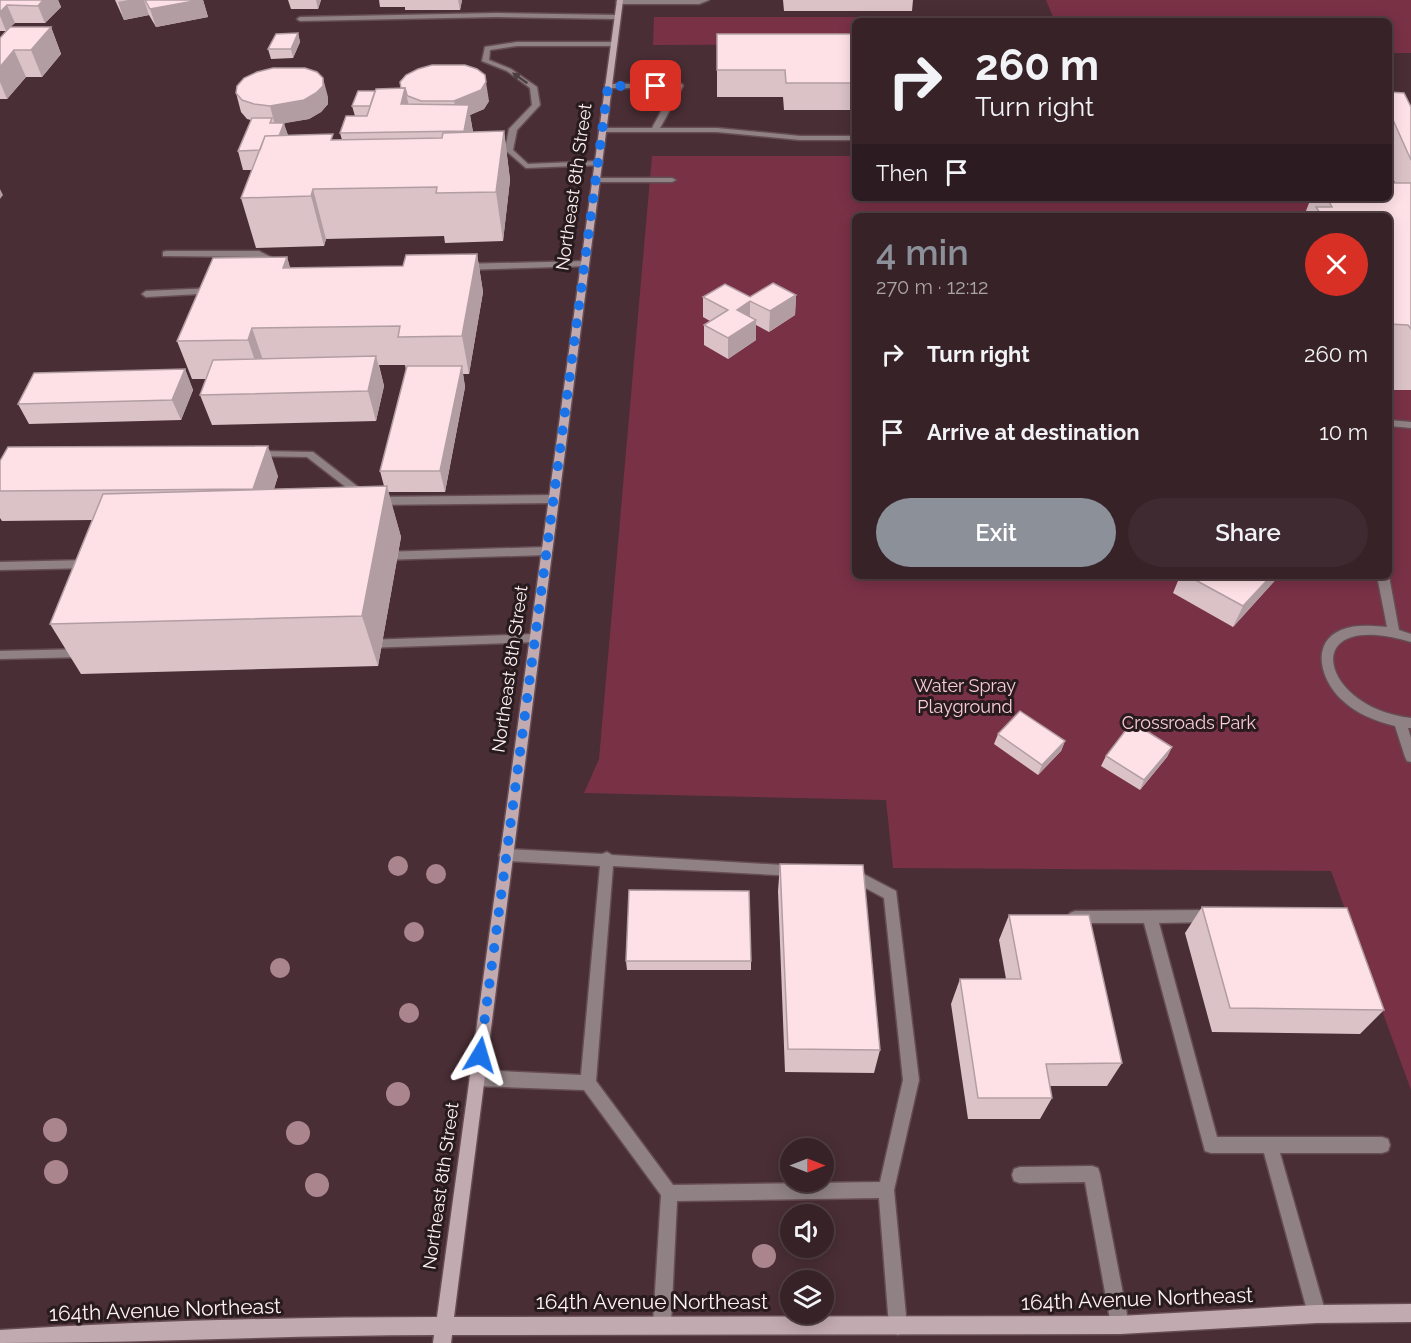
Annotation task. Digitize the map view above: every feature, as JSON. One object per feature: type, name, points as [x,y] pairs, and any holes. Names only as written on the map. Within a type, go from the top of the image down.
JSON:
[{"type":"main road","name":"Northeast 8th Street","points":[[443,1334],[620,1]]},
{"type":"main road","name":"164th Avenue Northeast","points":[[0,1339],[132,1333],[443,1334],[662,1324],[1120,1325],[1317,1314],[1411,1313]]},
{"type":"lane","points":[[620,1],[699,2],[706,0]]},
{"type":"lane","points":[[300,19],[497,15],[617,17]]},
{"type":"lane","points":[[526,166],[509,150],[513,129],[536,105],[532,87],[509,70],[485,62],[487,48],[517,44],[614,44]]},
{"type":"lane","points":[[608,86],[679,86],[655,130]]},
{"type":"lane","points":[[602,130],[717,130],[800,138],[852,138]]},
{"type":"lane","points":[[514,167],[598,163]]},
{"type":"lane","points":[[596,180],[672,180]]},
{"type":"lane","points":[[166,254],[259,254],[295,271]]},
{"type":"lane","points":[[456,267],[585,264]]},
{"type":"lane","points":[[146,294],[222,291]]},
{"type":"lane","points":[[1392,423],[1411,425]]},
{"type":"lane","points":[[251,454],[309,454],[369,501],[554,499]]},
{"type":"lane","points":[[369,556],[547,551]]},
{"type":"lane","points":[[0,566],[107,563]]},
{"type":"lane","points":[[1384,579],[1394,632]]},
{"type":"lane","points":[[1411,638],[1374,628],[1355,630],[1340,636],[1330,647],[1327,660],[1331,675],[1341,691],[1357,705],[1377,716],[1406,723],[1411,757]]},
{"type":"lane","points":[[356,644],[535,638]]},
{"type":"lane","points":[[0,655],[95,652]]},
{"type":"lane","points":[[506,855],[607,858],[807,871]]},
{"type":"lane","points":[[607,858],[588,1083],[669,1193],[662,1324]]},
{"type":"lane","points":[[842,873],[854,874],[891,895],[911,1080],[886,1190],[898,1326]]},
{"type":"lane","points":[[1063,917],[1228,916]]},
{"type":"lane","points":[[1150,917],[1211,1145],[1382,1145]]},
{"type":"lane","points":[[477,1078],[588,1083]]},
{"type":"lane","points":[[1270,1145],[1317,1314]]},
{"type":"lane","points":[[1020,1175],[1092,1174],[1120,1325]]},
{"type":"lane","points":[[669,1193],[886,1190]]},
{"type":"green space","points":[[1046,0],[1411,0],[1411,53],[1392,53],[1392,18],[852,18],[852,44],[653,45],[654,17],[1053,17]]},
{"type":"green space","name":"Crossroads Park","points":[[652,156],[852,156],[852,201],[1392,201],[1392,178],[1411,208],[1411,1090],[1331,871],[893,868],[886,800],[584,793],[599,759]]},
{"type":"building","points":[[0,0],[43,0],[38,6],[7,5],[0,12]]},
{"type":"building","points":[[145,0],[199,0],[150,9]]},
{"type":"building","points":[[10,27],[51,27],[31,50],[14,50],[0,67],[0,38]]},
{"type":"building","points":[[298,33],[291,49],[268,49],[276,34]]},
{"type":"building","points":[[717,34],[852,34],[852,83],[786,83],[785,70],[717,70]]},
{"type":"building","points":[[432,65],[465,65],[485,75],[486,82],[481,90],[454,101],[421,101],[408,96],[405,88],[401,88],[400,82],[406,75]]},
{"type":"building","points":[[273,68],[305,68],[317,72],[323,78],[323,86],[304,100],[270,106],[242,100],[236,93],[237,86],[244,78]]},
{"type":"building","points":[[405,88],[401,104],[469,105],[464,131],[340,133],[346,116],[367,116],[376,89]]},
{"type":"building","points":[[358,91],[375,91],[370,106],[352,106]]},
{"type":"building","points":[[1392,92],[1404,93],[1411,107],[1411,160],[1392,118]]},
{"type":"building","points":[[252,118],[272,118],[270,123],[284,123],[279,136],[265,136],[260,150],[238,151]]},
{"type":"building","points":[[504,131],[496,192],[436,193],[437,187],[313,189],[311,196],[241,198],[265,136],[333,134],[331,140],[442,138],[443,133]]},
{"type":"building","points":[[1392,183],[1411,183],[1411,329],[1408,325],[1392,324],[1392,213],[1320,213],[1316,207],[1332,207],[1329,201],[1392,201]]},
{"type":"building","points":[[477,254],[462,336],[398,337],[400,326],[252,328],[248,340],[177,341],[213,258],[287,257],[283,268],[403,266],[406,255]]},
{"type":"building","points":[[773,283],[796,295],[770,311],[750,301],[737,310],[756,320],[728,338],[704,325],[728,310],[703,297],[725,284],[750,297]]},
{"type":"building","points":[[376,356],[368,391],[200,395],[213,360]]},
{"type":"building","points":[[407,366],[462,366],[440,471],[380,471]]},
{"type":"building","points":[[185,369],[172,400],[18,404],[34,373]]},
{"type":"building","points":[[268,446],[253,489],[0,491],[0,461],[8,447]]},
{"type":"building","points":[[387,486],[362,616],[50,624],[103,494]]},
{"type":"building","points":[[1194,579],[1268,579],[1243,606]]},
{"type":"building","points":[[1020,711],[1065,741],[1042,765],[998,734]]},
{"type":"building","points":[[1132,722],[1172,747],[1144,780],[1106,756]]},
{"type":"building","points":[[780,864],[863,865],[880,1050],[788,1049]]},
{"type":"building","points":[[629,890],[749,891],[751,961],[626,961]]},
{"type":"building","points":[[1202,907],[1347,908],[1384,1010],[1230,1008]]},
{"type":"building","points":[[1009,915],[1089,915],[1122,1063],[1046,1064],[1052,1098],[978,1098],[960,979],[1021,979]]},
{"type":"route","points":[[480,1055],[608,86],[656,86]]},
{"type":"park label","name":"Water Spray Playground","points":[[965,696]]}]
